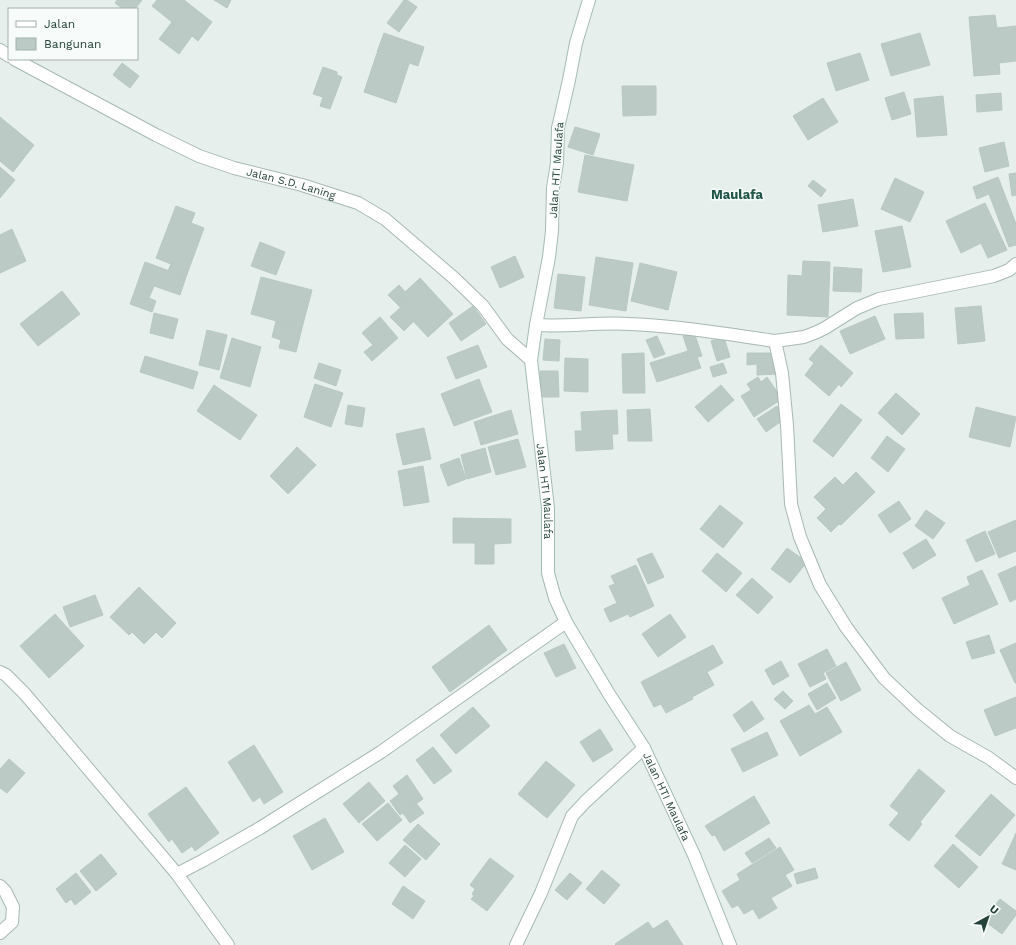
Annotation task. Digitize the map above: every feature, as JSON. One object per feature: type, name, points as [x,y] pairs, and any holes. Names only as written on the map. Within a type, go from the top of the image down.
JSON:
[{"type":"street","name":"Jalan HTI Maulafa","points":[[589,0],[576,43],[558,128],[557,163],[549,257],[531,360],[548,508],[548,574],[555,598],[566,622],[609,694],[644,748],[694,855],[730,945]]},
{"type":"street","name":"Jalan S.D. Laning","points":[[16,60],[156,135],[200,156],[234,168],[302,185],[358,203],[385,219],[454,278],[483,306],[507,339],[531,360]]},
{"type":"street","points":[[536,325],[562,326],[629,324],[719,333],[775,341],[804,337],[817,332],[857,308],[879,299],[994,276],[1009,270],[1016,264]]},
{"type":"street","points":[[775,341],[784,388],[791,504],[800,537],[820,585],[846,627],[884,678],[918,710],[950,736],[989,758],[1016,778]]},
{"type":"street","points":[[177,874],[260,828],[381,752],[483,680],[516,659],[566,622]]},
{"type":"street","points":[[0,672],[6,675],[25,694],[177,874],[228,945]]},
{"type":"street","points":[[516,945],[541,893],[572,816],[586,801],[644,748]]},
{"type":"street","points":[[0,886],[13,907],[12,922],[0,933]]},
{"type":"building","points":[[117,0],[142,0],[136,8],[122,8],[115,3]]},
{"type":"building","points":[[157,0],[184,0],[212,22],[198,41],[192,36],[179,54],[159,39],[172,22],[152,6]]},
{"type":"building","points":[[214,0],[231,0],[227,8]]},
{"type":"building","points":[[404,0],[407,0],[417,7],[399,32],[387,23]]},
{"type":"building","points":[[995,15],[997,28],[1016,26],[1016,61],[999,63],[1000,74],[974,76],[969,17]]},
{"type":"building","points":[[384,33],[424,47],[418,66],[377,52]]},
{"type":"building","points":[[920,33],[930,65],[891,76],[881,44]]},
{"type":"building","points":[[377,53],[409,64],[396,103],[364,92]]},
{"type":"building","points":[[860,53],[869,80],[836,91],[827,63]]},
{"type":"building","points":[[122,63],[139,76],[130,88],[113,75]]},
{"type":"building","points":[[323,67],[337,72],[337,75],[342,77],[330,109],[320,106],[323,97],[313,94]]},
{"type":"building","points":[[622,86],[656,86],[656,115],[623,116]]},
{"type":"building","points":[[904,92],[911,114],[892,120],[885,98]]},
{"type":"building","points":[[1001,93],[1002,110],[977,112],[976,95]]},
{"type":"building","points":[[943,96],[947,135],[917,137],[914,99]]},
{"type":"building","points":[[823,98],[838,122],[808,140],[793,116]]},
{"type":"building","points":[[0,117],[34,145],[13,172],[0,161]]},
{"type":"building","points":[[575,127],[600,134],[593,155],[568,147]]},
{"type":"building","points":[[1004,142],[1009,166],[985,172],[979,148]]},
{"type":"building","points":[[585,155],[634,165],[627,201],[578,192]]},
{"type":"building","points":[[0,167],[15,180],[0,198]]},
{"type":"building","points":[[1016,173],[1016,195],[1012,196],[1009,174]]},
{"type":"building","points":[[998,177],[1016,224],[1016,245],[1009,247],[989,194],[977,199],[973,187]]},
{"type":"building","points":[[895,178],[924,192],[910,222],[881,209]]},
{"type":"building","points":[[813,180],[826,190],[821,197],[808,186]]},
{"type":"building","points":[[853,199],[858,226],[823,232],[818,205]]},
{"type":"building","points":[[985,203],[1007,250],[988,258],[981,243],[961,253],[946,221]]},
{"type":"building","points":[[176,206],[195,213],[191,223],[204,228],[186,277],[168,271],[171,264],[156,258]]},
{"type":"building","points":[[902,226],[911,267],[883,272],[875,231]]},
{"type":"building","points":[[12,229],[26,261],[0,273],[0,235]]},
{"type":"building","points":[[260,242],[285,252],[276,275],[251,266]]},
{"type":"building","points":[[515,256],[524,277],[500,288],[491,267]]},
{"type":"building","points":[[596,257],[633,263],[626,311],[589,305]]},
{"type":"building","points":[[803,261],[830,262],[828,317],[787,315],[788,275],[802,276]]},
{"type":"building","points":[[145,262],[186,277],[180,295],[154,286],[149,298],[156,301],[152,312],[130,304]]},
{"type":"building","points":[[640,263],[677,272],[668,310],[631,301]]},
{"type":"building","points":[[834,267],[862,269],[861,292],[833,291]]},
{"type":"building","points":[[558,274],[585,277],[581,311],[554,308]]},
{"type":"building","points":[[261,277],[312,290],[302,328],[251,314]]},
{"type":"building","points":[[420,278],[453,314],[428,337],[398,305],[409,296],[405,292]]},
{"type":"building","points":[[399,285],[409,296],[398,305],[388,295]]},
{"type":"building","points":[[62,291],[80,314],[38,346],[20,324]]},
{"type":"building","points":[[473,306],[486,324],[461,341],[449,323]]},
{"type":"building","points":[[981,306],[985,341],[958,344],[955,308]]},
{"type":"building","points":[[400,308],[413,322],[404,331],[390,317]]},
{"type":"building","points":[[154,313],[178,319],[173,339],[150,333]]},
{"type":"building","points":[[923,313],[924,338],[896,339],[894,314]]},
{"type":"building","points":[[875,316],[885,339],[850,354],[840,331]]},
{"type":"building","points":[[380,317],[398,338],[372,361],[364,352],[373,345],[362,333]]},
{"type":"building","points":[[276,321],[302,328],[296,352],[279,348],[281,340],[272,337]]},
{"type":"building","points":[[207,330],[227,335],[219,370],[199,365]]},
{"type":"building","points":[[694,332],[702,356],[697,357],[701,368],[657,382],[650,363],[688,351],[683,336]]},
{"type":"building","points":[[657,336],[665,354],[654,358],[646,340]]},
{"type":"building","points":[[724,337],[730,357],[717,361],[711,341]]},
{"type":"building","points":[[232,338],[261,347],[250,387],[220,378]]},
{"type":"building","points":[[545,339],[560,340],[559,361],[543,360]]},
{"type":"building","points":[[478,345],[487,367],[456,379],[447,357]]},
{"type":"building","points":[[821,345],[853,373],[841,387],[839,384],[829,396],[805,375],[814,363],[809,359]]},
{"type":"building","points":[[644,353],[645,393],[623,393],[622,354]]},
{"type":"building","points":[[747,353],[776,353],[777,374],[757,375],[757,364],[747,365]]},
{"type":"building","points":[[145,356],[198,372],[193,389],[140,372]]},
{"type":"building","points":[[565,358],[588,359],[588,392],[564,391]]},
{"type":"building","points":[[319,363],[341,370],[336,386],[314,378]]},
{"type":"building","points":[[723,363],[727,373],[713,377],[710,367]]},
{"type":"building","points":[[540,371],[558,371],[559,397],[540,397]]},
{"type":"building","points":[[758,377],[761,382],[767,377],[782,399],[754,417],[741,396],[751,390],[747,384]]},
{"type":"building","points":[[479,379],[492,412],[454,426],[441,394]]},
{"type":"building","points":[[315,384],[343,393],[331,427],[304,417]]},
{"type":"building","points":[[214,385],[257,415],[240,440],[197,411]]},
{"type":"building","points":[[721,385],[734,400],[708,422],[695,407]]},
{"type":"building","points":[[896,393],[920,414],[902,435],[878,413]]},
{"type":"building","points":[[841,404],[862,420],[833,457],[813,441]]},
{"type":"building","points":[[348,405],[365,408],[362,427],[345,424]]},
{"type":"building","points":[[777,406],[786,418],[766,432],[757,419]]},
{"type":"building","points":[[976,407],[1016,417],[1010,447],[969,437]]},
{"type":"building","points":[[650,409],[652,441],[628,441],[627,410]]},
{"type":"building","points":[[511,410],[518,434],[481,445],[474,422]]},
{"type":"building","points":[[617,410],[618,434],[612,434],[613,449],[576,451],[575,431],[582,431],[581,412]]},
{"type":"building","points":[[424,428],[431,459],[403,465],[396,434]]},
{"type":"building","points":[[887,436],[905,449],[888,472],[871,458]]},
{"type":"building","points":[[518,439],[526,467],[496,475],[488,447]]},
{"type":"building","points":[[297,447],[316,465],[288,494],[270,476]]},
{"type":"building","points":[[485,448],[491,472],[467,479],[461,455]]},
{"type":"building","points":[[459,458],[466,479],[448,486],[440,465]]},
{"type":"building","points":[[423,466],[429,502],[404,506],[398,471]]},
{"type":"building","points":[[856,472],[875,492],[841,525],[839,524],[831,532],[817,518],[826,509],[814,497],[835,477],[843,485]]},
{"type":"building","points":[[899,501],[911,519],[890,533],[878,515]]},
{"type":"building","points":[[720,505],[743,523],[723,548],[700,529]]},
{"type":"building","points":[[926,510],[945,523],[933,539],[915,526]]},
{"type":"building","points":[[453,518],[511,519],[511,543],[494,544],[494,564],[475,564],[475,543],[453,543]]},
{"type":"building","points":[[1016,520],[1016,551],[999,558],[988,532]]},
{"type":"building","points":[[985,531],[995,554],[976,562],[966,540]]},
{"type":"building","points":[[926,539],[936,555],[913,569],[903,553]]},
{"type":"building","points":[[787,548],[807,562],[790,583],[771,569]]},
{"type":"building","points":[[652,553],[664,577],[648,584],[637,559]]},
{"type":"building","points":[[717,553],[742,573],[726,592],[702,571]]},
{"type":"building","points":[[636,565],[654,606],[630,617],[628,614],[610,622],[604,609],[617,603],[609,586],[615,584],[611,576]]},
{"type":"building","points":[[1016,566],[1016,599],[1010,602],[998,574]]},
{"type":"building","points":[[982,570],[998,604],[954,624],[942,598],[970,585],[967,577]]},
{"type":"building","points":[[752,578],[773,597],[758,614],[736,595]]},
{"type":"building","points":[[139,587],[176,623],[162,638],[156,632],[144,644],[132,632],[129,635],[110,617]]},
{"type":"building","points":[[95,595],[103,615],[70,627],[63,607]]},
{"type":"building","points":[[55,614],[84,646],[49,678],[20,646]]},
{"type":"building","points":[[670,614],[686,637],[658,657],[642,634]]},
{"type":"building","points":[[489,625],[507,650],[450,692],[432,667]]},
{"type":"building","points":[[989,635],[995,653],[972,659],[966,642]]},
{"type":"building","points":[[1016,643],[1016,683],[1015,683],[1000,650]]},
{"type":"building","points":[[564,644],[576,668],[556,677],[544,653]]},
{"type":"building","points":[[713,645],[723,663],[707,672],[714,685],[692,697],[693,699],[666,713],[661,704],[654,707],[641,682]]},
{"type":"building","points":[[827,649],[836,666],[823,673],[826,679],[810,687],[798,664]]},
{"type":"building","points":[[781,661],[789,676],[773,685],[765,670]]},
{"type":"building","points":[[846,662],[861,690],[841,701],[826,673]]},
{"type":"building","points":[[827,683],[836,698],[817,710],[808,694]]},
{"type":"building","points":[[783,691],[793,701],[785,709],[774,699]]},
{"type":"building","points":[[1016,697],[1016,728],[995,736],[984,710]]},
{"type":"building","points":[[752,701],[764,719],[744,732],[733,715]]},
{"type":"building","points":[[809,705],[815,714],[827,707],[842,732],[800,756],[780,721]]},
{"type":"building","points":[[473,707],[490,726],[456,754],[440,735]]},
{"type":"building","points":[[600,729],[613,750],[593,762],[580,742]]},
{"type":"building","points":[[767,732],[778,755],[743,772],[731,749]]},
{"type":"building","points":[[254,745],[283,792],[264,804],[260,797],[253,802],[228,762]]},
{"type":"building","points":[[433,747],[452,771],[434,784],[416,760]]},
{"type":"building","points":[[9,759],[25,773],[7,793],[0,788],[0,769]]},
{"type":"building","points":[[546,761],[575,785],[547,818],[518,794]]},
{"type":"building","points":[[919,769],[945,791],[920,822],[922,824],[909,841],[889,825],[899,813],[890,806]]},
{"type":"building","points":[[407,775],[423,799],[400,815],[390,801],[399,794],[393,786]]},
{"type":"building","points":[[369,782],[385,801],[359,823],[343,804]]},
{"type":"building","points":[[186,787],[219,833],[195,851],[192,846],[182,853],[172,839],[169,842],[148,814]]},
{"type":"building","points":[[991,794],[1015,815],[980,856],[955,836]]},
{"type":"building","points":[[754,796],[770,823],[724,851],[715,835],[712,836],[705,826]]},
{"type":"building","points":[[388,803],[402,820],[377,841],[362,824]]},
{"type":"building","points":[[416,803],[424,813],[410,823],[403,813]]},
{"type":"building","points":[[325,818],[344,852],[312,870],[293,836]]},
{"type":"building","points":[[418,824],[440,844],[426,860],[403,840]]},
{"type":"building","points":[[1016,833],[1016,870],[1002,864]]},
{"type":"building","points":[[769,838],[776,848],[752,863],[745,853]]},
{"type":"building","points":[[953,844],[978,867],[959,888],[934,866]]},
{"type":"building","points":[[405,845],[421,859],[405,877],[389,863]]},
{"type":"building","points":[[780,847],[794,870],[785,875],[792,886],[771,898],[777,908],[759,919],[753,909],[744,914],[738,905],[732,908],[722,891],[740,880],[737,874]]},
{"type":"building","points":[[101,854],[117,874],[96,891],[80,871]]},
{"type":"building","points":[[490,858],[514,876],[487,911],[471,899],[474,896],[472,894],[475,889],[470,885]]},
{"type":"building","points":[[815,868],[818,878],[797,884],[794,874]]},
{"type":"building","points":[[602,870],[620,885],[604,904],[586,889]]},
{"type":"building","points":[[76,873],[91,892],[75,905],[71,899],[66,903],[56,889]]},
{"type":"building","points":[[570,873],[582,883],[567,900],[555,890]]},
{"type":"building","points":[[403,886],[425,901],[413,919],[392,904]]},
{"type":"building","points":[[1000,899],[1016,911],[1016,915],[1002,934],[983,920]]},
{"type":"building","points":[[667,920],[683,945],[615,944],[648,922],[653,929]]},
{"type":"district","name":"Maulafa","points":[[737,194]]}]
